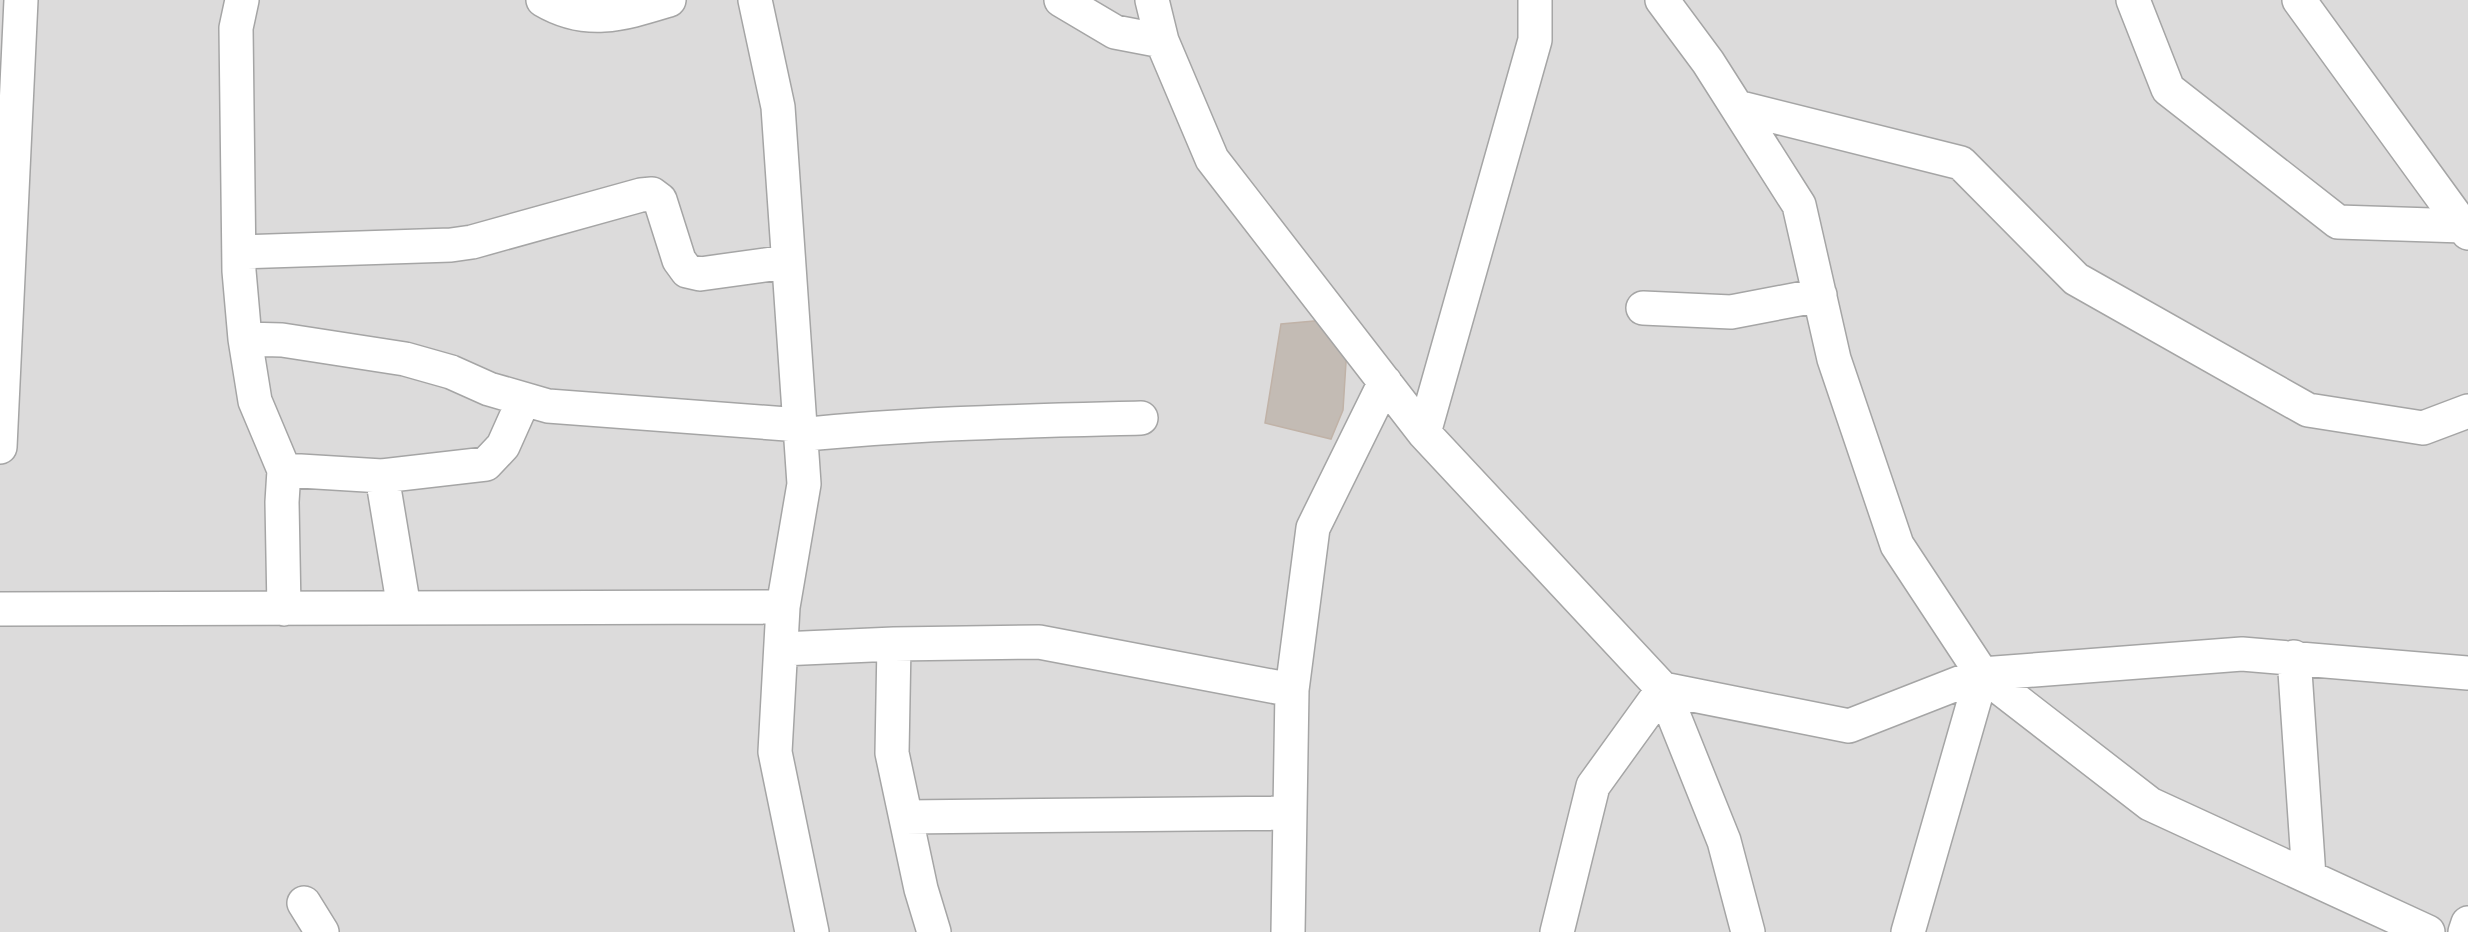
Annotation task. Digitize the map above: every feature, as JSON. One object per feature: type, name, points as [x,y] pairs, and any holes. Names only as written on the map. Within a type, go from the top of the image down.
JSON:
[{"type":"street","points":[[0,447],[6,194],[21,0]]},
{"type":"street","points":[[242,0],[236,28],[239,252],[246,339],[255,401],[284,470],[282,502],[284,609]]},
{"type":"street","points":[[543,0],[562,12],[594,17],[628,13],[669,0]]},
{"type":"street","points":[[755,0],[778,107],[804,484],[783,607],[776,752],[812,932]]},
{"type":"street","points":[[1060,0],[1115,32],[1162,41]]},
{"type":"street","points":[[1152,0],[1162,41],[1212,159],[1424,433],[1663,689],[1724,841],[1748,932]]},
{"type":"street","points":[[1424,433],[1535,40],[1534,0]]},
{"type":"street","points":[[1662,0],[1737,107],[1799,205],[1834,359],[1897,545],[1982,674],[2150,804],[2428,932]]},
{"type":"street","points":[[2133,0],[2168,89],[2338,222],[2466,227]]},
{"type":"street","points":[[2299,0],[2466,227]]},
{"type":"street","points":[[1737,107],[1961,163],[2076,279],[2308,410],[2423,428],[2468,411]]},
{"type":"street","points":[[239,252],[451,245],[472,242],[652,194],[660,200],[679,260],[687,271],[700,274],[788,262]]},
{"type":"street","points":[[1643,308],[1731,312],[1820,296]]},
{"type":"street","points":[[246,339],[282,340],[405,359],[451,372],[489,389],[548,406],[800,430],[1141,418]]},
{"type":"street","points":[[1288,932],[1292,690],[1313,528],[1385,382]]},
{"type":"street","points":[[284,470],[382,476],[486,465],[503,446],[524,399]]},
{"type":"street","points":[[382,476],[404,608]]},
{"type":"street","points":[[0,609],[783,607]]},
{"type":"street","points":[[781,649],[894,644],[1039,642],[1292,690]]},
{"type":"street","points":[[894,644],[892,753],[921,889],[934,932]]},
{"type":"street","points":[[1663,689],[1849,726],[1982,674],[2242,654],[2468,673]]},
{"type":"street","points":[[2294,657],[2309,877]]},
{"type":"street","points":[[1908,932],[1982,674]]},
{"type":"street","points":[[1557,932],[1593,786],[1663,689]]},
{"type":"street","points":[[906,817],[1290,813]]},
{"type":"street","points":[[304,903],[322,932]]},
{"type":"street","points":[[2465,932],[2468,923]]},
{"type":"shaded area","points":[[0,0],[2468,0],[2468,932],[0,932]]},
{"type":"building","points":[[1325,320],[1347,346],[1343,410],[1331,439],[1265,423],[1281,324]]}]
